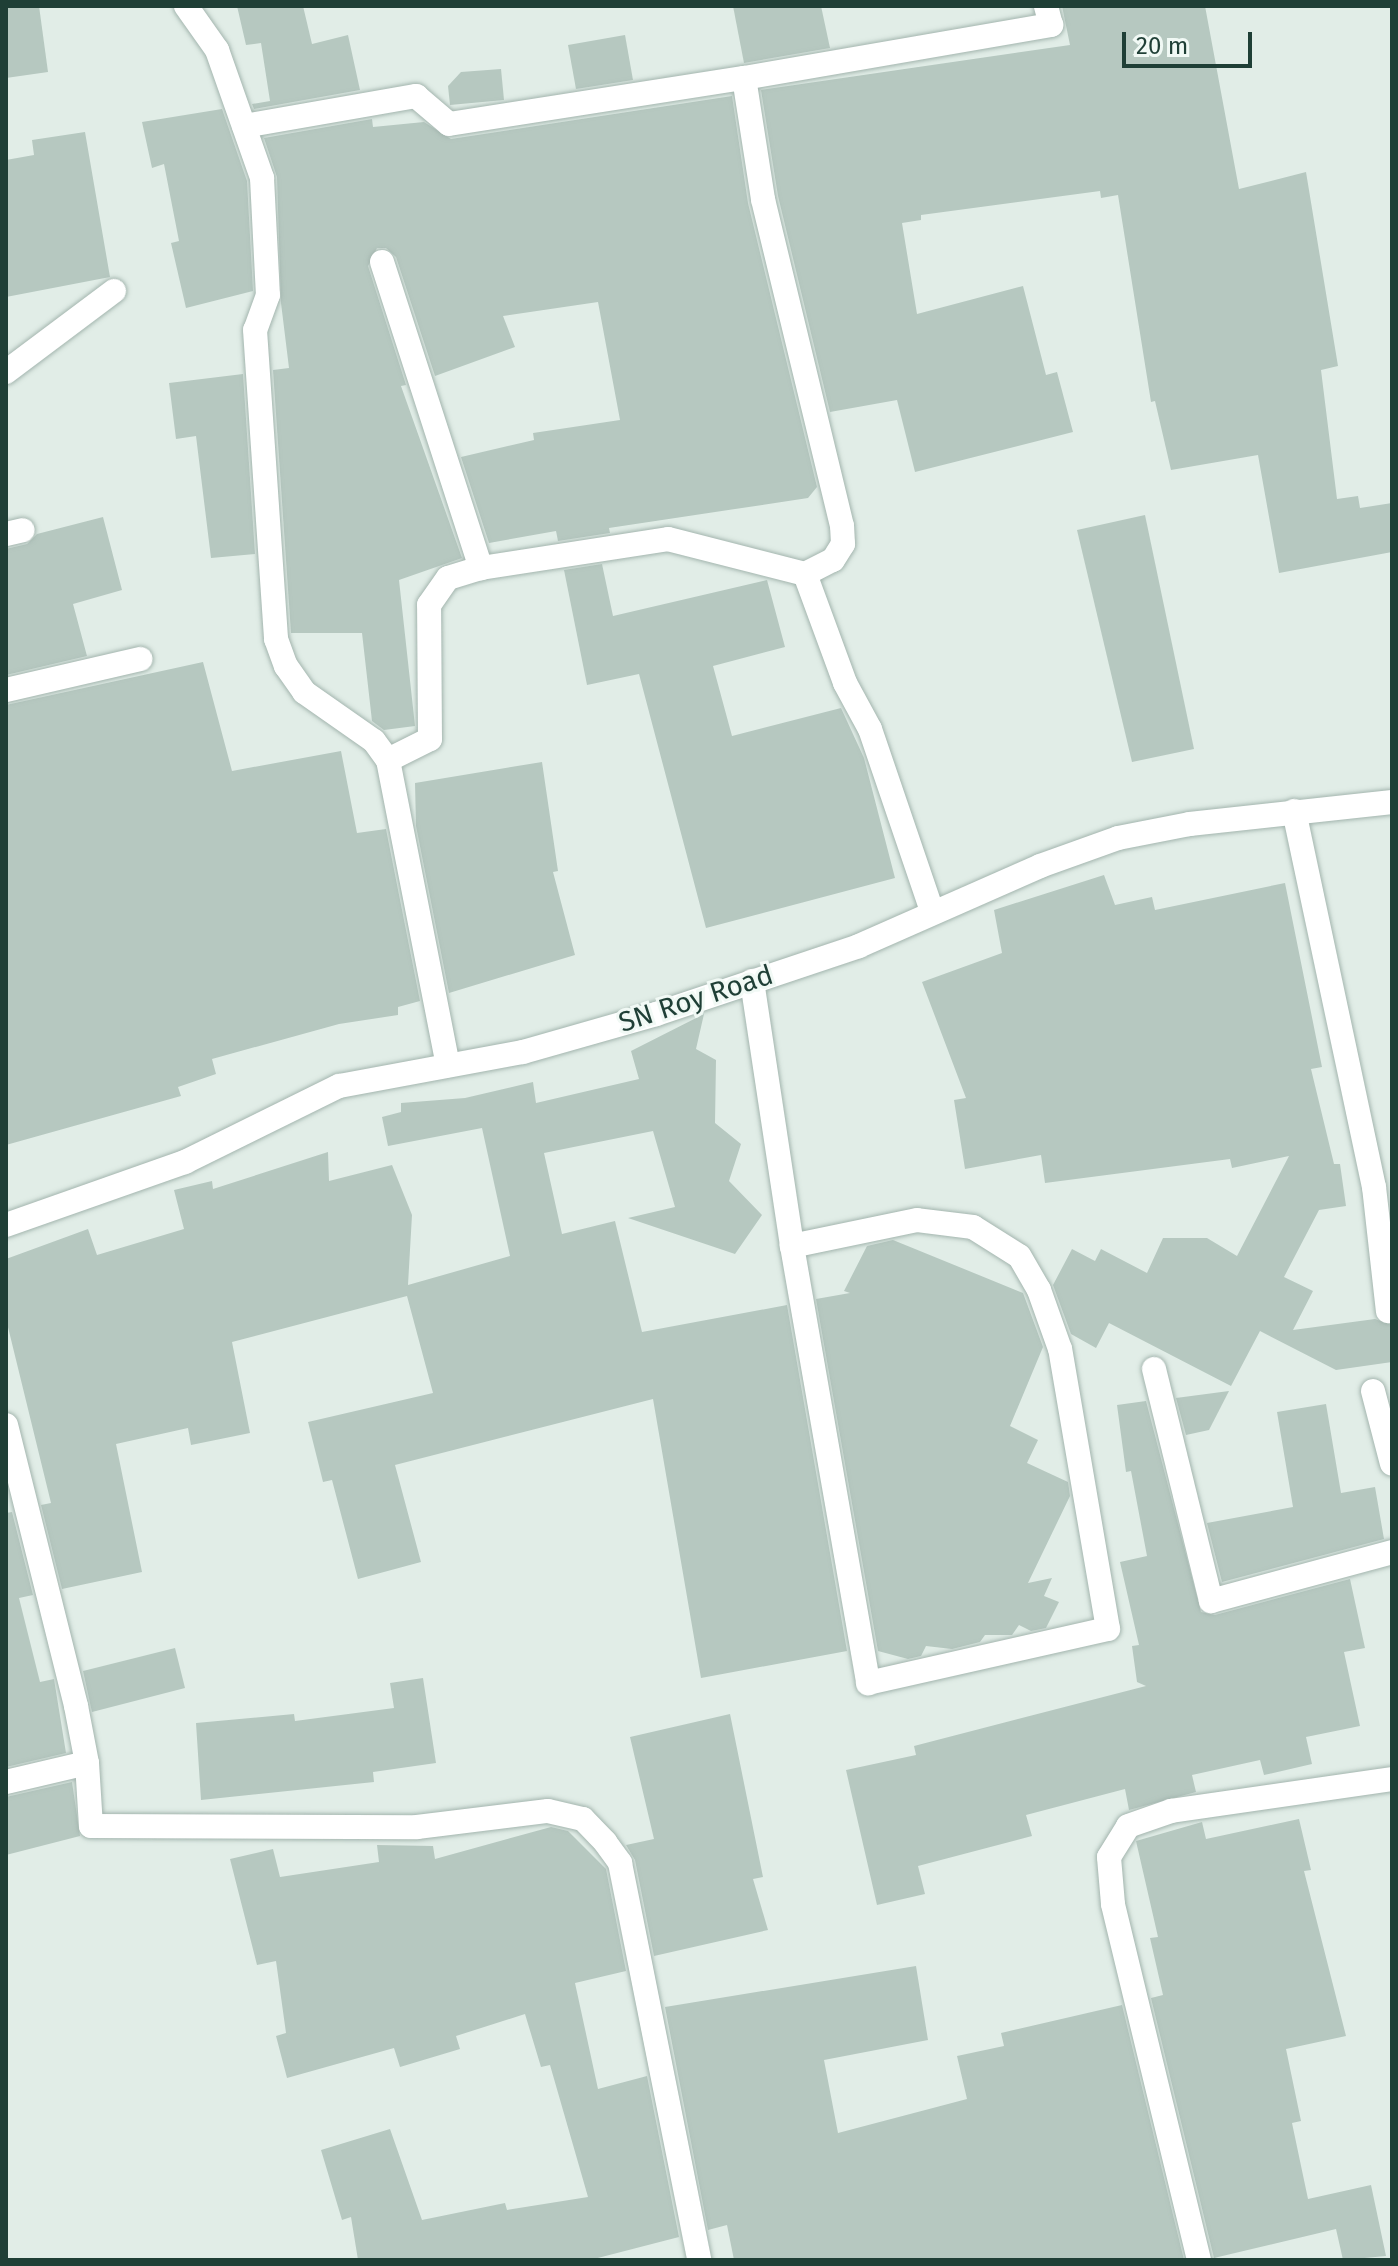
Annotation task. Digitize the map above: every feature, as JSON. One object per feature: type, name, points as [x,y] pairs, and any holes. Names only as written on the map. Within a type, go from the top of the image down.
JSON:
[{"type":"street","points":[[186,6],[217,50],[262,178],[268,295],[255,330],[276,639],[286,666],[304,692],[374,741],[388,760],[448,1065]]},
{"type":"street","points":[[244,126],[416,96],[449,124],[744,78],[1051,25],[1046,6]]},
{"type":"street","points":[[388,760],[430,739],[429,605],[448,578],[481,568],[668,539],[805,574],[833,560],[843,544],[842,526],[763,199],[744,78]]},
{"type":"street","points":[[382,262],[481,568]]},
{"type":"street","points":[[6,372],[114,291]]},
{"type":"street","points":[[805,574],[845,683],[870,729],[932,911]]},
{"type":"street","points":[[6,690],[140,659]]},
{"type":"street","name":"SN Roy Road","points":[[6,1225],[185,1162],[339,1086],[523,1052],[752,981],[859,946],[932,911],[1118,838],[1294,811],[1392,802]]},
{"type":"street","points":[[1294,811],[1383,1185],[1388,1311]]},
{"type":"street","points":[[752,981],[792,1246],[868,1683],[1108,1629],[1060,1349],[1039,1290],[1019,1256],[973,1227],[917,1220],[792,1246]]},
{"type":"street","points":[[1154,1369],[1211,1601],[1392,1552]]},
{"type":"street","points":[[1373,1391],[1392,1464]]},
{"type":"street","points":[[6,1425],[87,1763],[91,1826],[417,1827],[548,1811],[583,1819],[620,1863],[699,2260]]},
{"type":"street","points":[[6,1782],[87,1763]]},
{"type":"street","points":[[1199,2260],[1113,1904],[1109,1857],[1128,1826],[1171,1811],[1392,1779]]},
{"type":"building","points":[[6,6],[39,6],[48,72],[6,78]]},
{"type":"building","points":[[237,6],[303,6],[312,44],[348,35],[360,90],[254,109],[252,104],[270,101],[261,43],[246,45]]},
{"type":"building","points":[[733,6],[821,6],[830,48],[744,63]]},
{"type":"building","points":[[1062,6],[1205,6],[1239,189],[1306,172],[1338,366],[1321,370],[1337,499],[1358,496],[1360,508],[1392,503],[1392,552],[1279,573],[1258,455],[1171,470],[1155,401],[1151,402],[1118,195],[1101,198],[1100,191],[921,215],[921,220],[902,223],[917,314],[1023,286],[1046,375],[1057,372],[1073,432],[915,472],[897,400],[830,412],[778,196],[761,90],[1070,45]]},
{"type":"building","points":[[625,35],[633,80],[576,89],[568,45]]},
{"type":"building","points":[[501,69],[504,100],[450,105],[448,86],[461,72]]},
{"type":"building","points":[[732,96],[748,203],[817,487],[808,498],[609,528],[610,533],[558,541],[556,531],[489,543],[461,457],[534,440],[533,433],[620,420],[598,302],[503,316],[515,347],[435,376],[396,257],[386,248],[377,248],[368,266],[406,385],[401,386],[462,558],[399,580],[415,726],[384,730],[372,721],[362,633],[291,633],[273,370],[289,368],[281,303],[277,177],[264,138],[372,119],[373,127],[424,122],[451,139]]},
{"type":"building","points":[[222,109],[247,181],[253,291],[186,308],[171,243],[179,241],[164,164],[152,168],[142,122]]},
{"type":"building","points":[[85,132],[110,277],[6,297],[6,160],[34,155],[32,140]]},
{"type":"building","points":[[243,374],[255,554],[211,558],[196,436],[176,439],[169,383]]},
{"type":"building","points":[[1145,515],[1194,749],[1132,762],[1077,530]]},
{"type":"building","points":[[103,517],[122,590],[73,604],[87,656],[6,675],[6,549],[27,544],[37,534]]},
{"type":"building","points":[[602,564],[613,616],[767,580],[785,647],[713,666],[732,736],[841,708],[864,758],[895,878],[706,928],[639,674],[587,685],[564,570]]},
{"type":"building","points":[[203,662],[232,771],[341,751],[357,833],[386,829],[420,1001],[398,1007],[398,1015],[339,1024],[212,1059],[216,1074],[178,1087],[181,1096],[6,1145],[6,705]]},
{"type":"building","points":[[542,762],[558,871],[553,872],[575,955],[449,993],[416,826],[415,783]]},
{"type":"building","points":[[1104,875],[1115,905],[1152,897],[1155,910],[1285,883],[1322,1067],[1311,1069],[1334,1164],[1340,1164],[1346,1206],[1319,1210],[1284,1277],[1313,1291],[1293,1330],[1375,1319],[1392,1325],[1392,1362],[1336,1370],[1260,1331],[1231,1386],[1109,1323],[1096,1348],[1071,1334],[1053,1285],[1072,1249],[1095,1261],[1101,1249],[1147,1273],[1163,1238],[1207,1238],[1237,1256],[1289,1156],[1232,1168],[1230,1159],[1045,1183],[1041,1155],[965,1169],[954,1100],[966,1098],[922,982],[1002,953],[994,910]]},
{"type":"building","points":[[704,1014],[696,1049],[716,1060],[715,1123],[741,1144],[729,1181],[762,1215],[735,1254],[628,1218],[675,1207],[653,1131],[544,1153],[562,1234],[615,1221],[642,1332],[787,1305],[847,1651],[701,1678],[653,1399],[395,1465],[421,1562],[358,1579],[332,1480],[323,1482],[308,1422],[433,1393],[407,1296],[232,1342],[250,1433],[191,1445],[188,1428],[116,1444],[142,1572],[62,1589],[41,1505],[51,1503],[6,1319],[6,1259],[88,1229],[97,1255],[184,1229],[174,1190],[212,1181],[213,1189],[328,1152],[329,1181],[392,1165],[412,1215],[408,1285],[510,1256],[482,1128],[388,1146],[382,1117],[401,1112],[401,1103],[465,1098],[533,1082],[536,1103],[639,1079],[631,1051]]},
{"type":"building","points":[[893,1240],[1023,1293],[1043,1347],[1010,1426],[1038,1440],[1027,1463],[1068,1482],[1070,1496],[1028,1583],[1052,1578],[1044,1596],[1059,1602],[1046,1628],[1031,1631],[1019,1625],[1012,1635],[985,1635],[980,1642],[952,1649],[926,1646],[921,1656],[908,1659],[878,1651],[816,1299],[850,1293],[844,1291],[867,1246]]},
{"type":"building","points":[[1229,1391],[1209,1430],[1186,1435],[1176,1398]]},
{"type":"building","points":[[1146,1401],[1201,1612],[1215,1615],[1350,1579],[1365,1648],[1344,1652],[1360,1726],[1306,1737],[1312,1764],[1264,1775],[1260,1760],[1192,1775],[1196,1792],[1129,1810],[1125,1789],[1026,1815],[1032,1836],[918,1866],[925,1894],[877,1905],[846,1770],[916,1755],[914,1746],[1146,1686],[1137,1682],[1132,1646],[1139,1645],[1120,1562],[1147,1556],[1131,1471],[1126,1472],[1117,1405]]},
{"type":"building","points":[[1326,1404],[1341,1493],[1375,1487],[1384,1539],[1222,1582],[1207,1523],[1293,1507],[1277,1412]]},
{"type":"building","points":[[12,1512],[33,1595],[19,1598],[40,1682],[54,1679],[66,1753],[6,1767],[6,1513]]},
{"type":"building","points":[[175,1648],[185,1688],[92,1712],[83,1671]]},
{"type":"building","points":[[423,1678],[436,1763],[373,1772],[374,1782],[201,1800],[196,1723],[294,1714],[295,1721],[394,1708],[390,1683]]},
{"type":"building","points":[[730,1714],[763,1877],[753,1879],[768,1930],[654,1956],[635,1860],[626,1845],[654,1839],[630,1737]]},
{"type":"building","points":[[72,1782],[80,1836],[6,1855],[6,1797]]},
{"type":"building","points":[[1299,1819],[1311,1870],[1304,1871],[1346,2036],[1286,2049],[1301,2121],[1292,2123],[1308,2199],[1371,2185],[1386,2256],[1343,2260],[1336,2229],[1214,2258],[1151,1998],[1163,1995],[1150,1938],[1158,1937],[1136,1841],[1202,1822],[1206,1839]]},
{"type":"building","points":[[551,1827],[568,1831],[606,1869],[626,1971],[575,1983],[598,2089],[647,2076],[679,2237],[590,2260],[358,2260],[351,2217],[342,2220],[321,2150],[390,2129],[422,2220],[505,2203],[507,2210],[588,2197],[550,2065],[541,2067],[525,2014],[456,2036],[460,2049],[400,2067],[394,2048],[287,2078],[276,2036],[286,2033],[276,1961],[257,1965],[230,1859],[273,1849],[280,1877],[379,1862],[377,1845],[433,1846],[435,1859]]},
{"type":"building","points":[[916,1966],[928,2040],[824,2060],[838,2133],[967,2099],[957,2056],[1004,2046],[1001,2033],[1122,2005],[1184,2260],[734,2260],[727,2225],[708,2230],[665,2007]]}]
